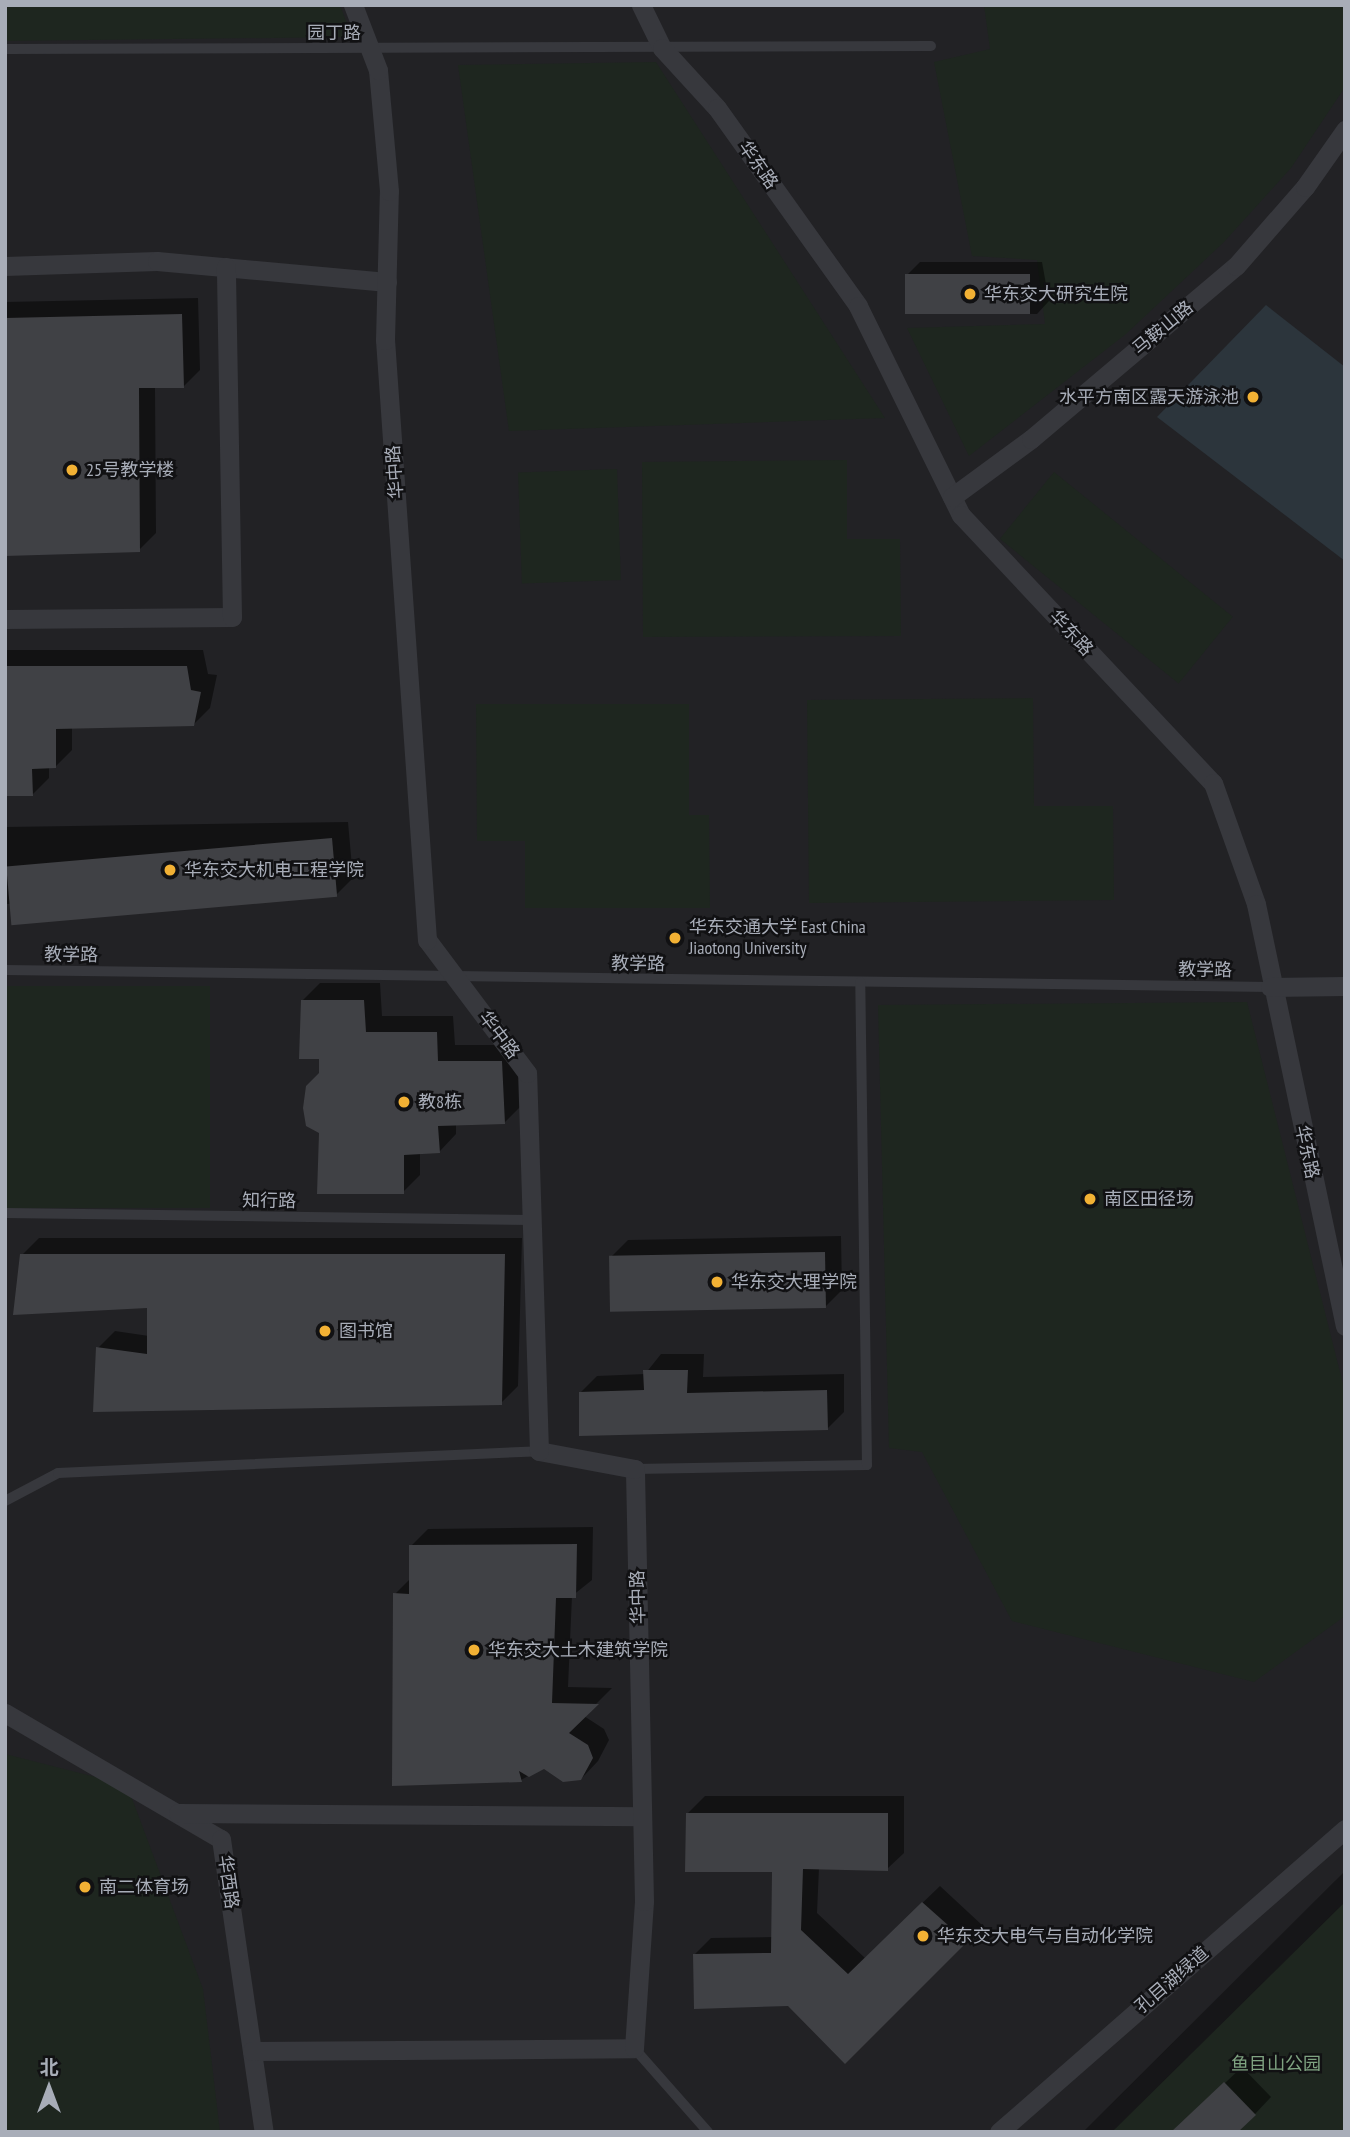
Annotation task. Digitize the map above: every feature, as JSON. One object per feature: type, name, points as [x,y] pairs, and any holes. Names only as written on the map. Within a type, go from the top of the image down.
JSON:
[{"type":"street","name":"华中路","points":[[353,5],[378,70],[389,191],[385,340],[427,940],[527,1073],[539,1451]]},
{"type":"street","name":"华东路","points":[[642,5],[662,48],[717,108],[858,306],[961,515],[1213,783],[1256,904],[1270,987],[1345,1326]]},
{"type":"street","name":"马鞍山路","points":[[953,497],[1031,439],[1236,266],[1305,187],[1345,130]]},
{"type":"street","points":[[5,267],[157,261],[387,282]]},
{"type":"street","points":[[5,619],[232,617],[226,267]]},
{"type":"street","points":[[1270,987],[1345,986]]},
{"type":"street","points":[[539,1451],[635,1469]]},
{"type":"street","name":"华中路","points":[[634,2048],[644,1901],[635,1469]]},
{"type":"street","name":"华西路","points":[[5,1713],[221,1839],[264,2132]]},
{"type":"street","points":[[176,1813],[642,1816]]},
{"type":"street","name":"孔目湖绿道","points":[[999,2132],[1345,1829]]},
{"type":"street","points":[[252,2051],[634,2048]]},
{"type":"lane","name":"园丁路","points":[[5,49],[930,46]]},
{"type":"lane","name":"教学路","points":[[5,970],[1270,987]]},
{"type":"lane","points":[[635,1469],[867,1465],[860,982]]},
{"type":"lane","name":"知行路","points":[[5,1213],[533,1220]]},
{"type":"lane","points":[[5,1501],[58,1473],[539,1451]]},
{"type":"lane","points":[[634,2048],[708,2132]]},
{"type":"shaded area","name":"华东交通大学 East China Jiaotong University","points":[[5,5],[1345,5],[1345,1871],[1083,2132],[5,2132]]},
{"type":"shaded area","points":[[1266,305],[1345,367],[1345,561],[1157,417]]},
{"type":"green space","points":[[5,5],[340,5],[352,37],[5,41]]},
{"type":"green space","points":[[984,5],[1345,5],[1345,87],[1291,168],[1224,242],[1126,334],[969,456],[907,328],[1045,324],[1037,260],[972,256],[934,62],[990,49]]},
{"type":"green space","points":[[656,62],[885,418],[509,431],[458,65]]},
{"type":"green space","points":[[847,460],[847,539],[900,539],[901,636],[643,637],[642,462]]},
{"type":"green space","points":[[617,469],[621,580],[522,583],[518,472]]},
{"type":"green space","points":[[1054,472],[1233,617],[1179,684],[1000,539]]},
{"type":"green space","points":[[1033,698],[1034,806],[1113,806],[1114,900],[809,903],[807,700]]},
{"type":"green space","points":[[476,704],[689,704],[689,815],[709,815],[710,908],[525,908],[525,841],[477,841]]},
{"type":"green space","points":[[5,986],[210,986],[210,1208],[5,1208]]},
{"type":"green space","name":"南区田径场","points":[[1247,1002],[1345,1392],[1345,1616],[1254,1682],[1012,1621],[922,1452],[889,1448],[878,1005]]},
{"type":"green space","name":"南二体育场","points":[[5,1754],[127,1785],[203,1989],[220,2132],[5,2132]]},
{"type":"green space","name":"鱼目山公园","points":[[1345,1902],[1345,2132],[1112,2132]]},
{"type":"building","name":"华东交大研究生院","points":[[905,274],[1030,274],[1030,314],[905,314]]},
{"type":"building","name":"25号教学楼","points":[[182,314],[184,388],[139,388],[140,552],[5,556],[5,318]]},
{"type":"building","points":[[5,666],[187,666],[191,690],[201,692],[194,726],[56,729],[56,768],[32,769],[33,796],[5,796]]},
{"type":"building","name":"华东交大机电工程学院","points":[[332,838],[337,897],[11,925],[6,866]]},
{"type":"building","name":"教8栋","points":[[301,1000],[364,1000],[366,1032],[437,1032],[438,1061],[502,1061],[505,1124],[438,1126],[440,1153],[404,1155],[404,1194],[317,1194],[319,1133],[306,1126],[303,1108],[306,1086],[319,1073],[319,1059],[299,1059]]},
{"type":"building","name":"华东交大理学院","points":[[825,1252],[826,1308],[610,1312],[609,1256]]},
{"type":"building","name":"图书馆","points":[[20,1254],[505,1254],[502,1405],[93,1412],[96,1347],[147,1354],[147,1308],[13,1315]]},
{"type":"building","points":[[643,1370],[688,1370],[687,1393],[827,1390],[828,1430],[579,1436],[579,1392],[644,1390]]},
{"type":"building","name":"华东交大土木建筑学院","points":[[577,1544],[576,1598],[556,1598],[552,1703],[599,1704],[569,1733],[588,1745],[593,1758],[581,1780],[563,1782],[544,1769],[529,1777],[519,1771],[522,1782],[392,1786],[393,1593],[409,1594],[409,1545]]},
{"type":"building","name":"华东交大电气与自动化学院","points":[[686,1813],[888,1813],[888,1871],[803,1869],[801,1930],[848,1974],[922,1902],[967,1942],[845,2064],[788,2006],[694,2009],[693,1954],[771,1953],[772,1872],[685,1872]]},
{"type":"building","points":[[1224,2082],[1256,2115],[1238,2132],[1171,2132]]},
{"type":"place","name":"华东交大研究生院","points":[[970,294]]},
{"type":"place","name":"水平方南区露天游泳池","points":[[1253,397]]},
{"type":"place","name":"25号教学楼","points":[[72,470]]},
{"type":"place","name":"华东交大机电工程学院","points":[[170,870]]},
{"type":"place","name":"华东交通大学 East China Jiaotong University","points":[[675,938]]},
{"type":"place","name":"教8栋","points":[[404,1102]]},
{"type":"place","name":"南区田径场","points":[[1090,1199]]},
{"type":"place","name":"华东交大理学院","points":[[717,1282]]},
{"type":"place","name":"图书馆","points":[[325,1331]]},
{"type":"place","name":"华东交大土木建筑学院","points":[[474,1650]]},
{"type":"place","name":"南二体育场","points":[[85,1887]]},
{"type":"place","name":"华东交大电气与自动化学院","points":[[923,1936]]}]
